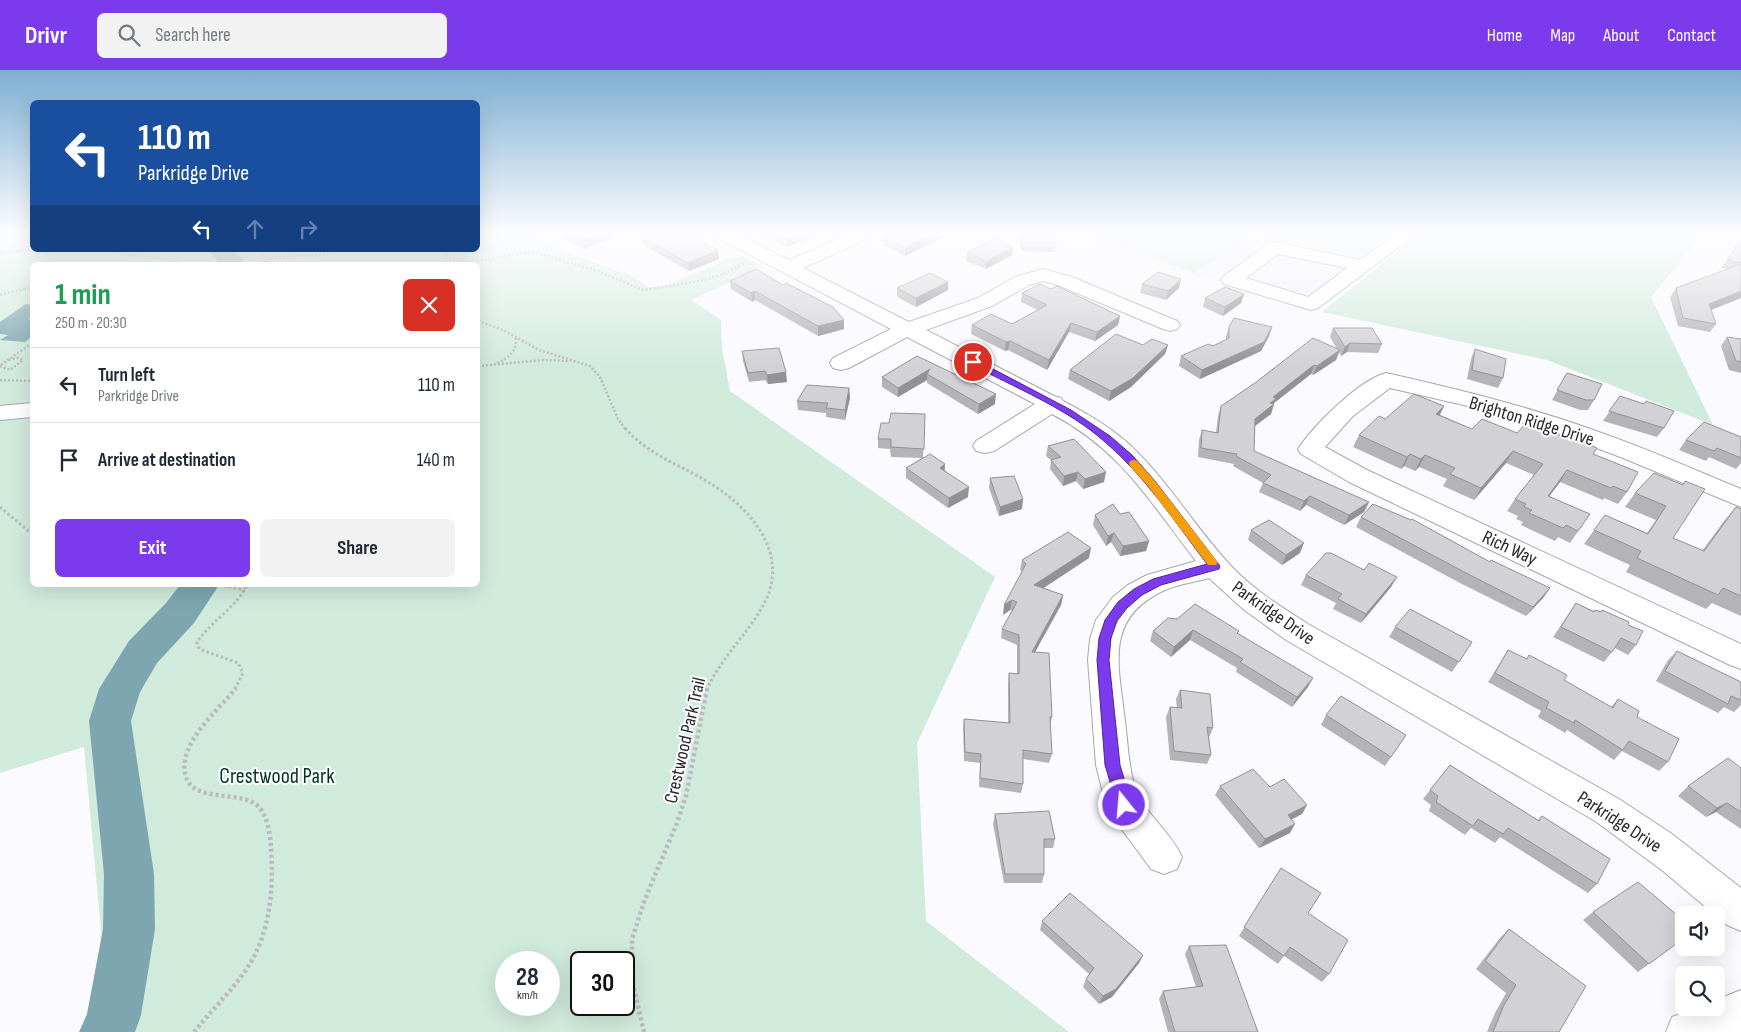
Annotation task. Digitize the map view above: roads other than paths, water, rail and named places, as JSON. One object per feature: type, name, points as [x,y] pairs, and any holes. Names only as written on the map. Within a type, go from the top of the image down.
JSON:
[{"type":"street","name":"Parkridge Drive","points":[[812,279],[1053,403],[1082,420],[1107,438],[1128,457],[1151,483],[1215,566],[1258,605],[1297,632],[1607,810],[1656,842],[1695,872],[1741,912]]},
{"type":"street","points":[[841,363],[893,335],[978,305],[1031,279]]},
{"type":"street","points":[[1057,279],[1170,325]]},
{"type":"street","points":[[1233,279],[1231,280],[1311,304],[1345,279]]},
{"type":"street","name":"Brighton Ridge Drive","points":[[1330,425],[1363,394],[1386,380],[1435,390],[1566,428],[1625,450],[1741,499]]},
{"type":"street","points":[[985,446],[1053,403]]},
{"type":"street","points":[[0,414],[30,410]]},
{"type":"street","name":"Rich Way","points":[[1330,425],[1310,449],[1358,476],[1741,657]]},
{"type":"street","points":[[1164,857],[1124,805],[1112,765],[1103,660],[1105,638],[1111,620],[1123,605],[1138,592],[1157,582],[1215,566]]},
{"type":"street","points":[[1687,1032],[1741,1011]]},
{"type":"water","points":[[26,304],[30,305],[30,318],[28,319],[30,320],[30,338],[25,342],[0,340],[8,335],[0,334],[0,322]]},
{"type":"waterway","points":[[107,1032],[114,1015],[129,929],[129,874],[110,721],[120,689],[143,652],[180,613],[199,587]]},
{"type":"park label","name":"Crestwood Park","points":[[277,775]]}]
